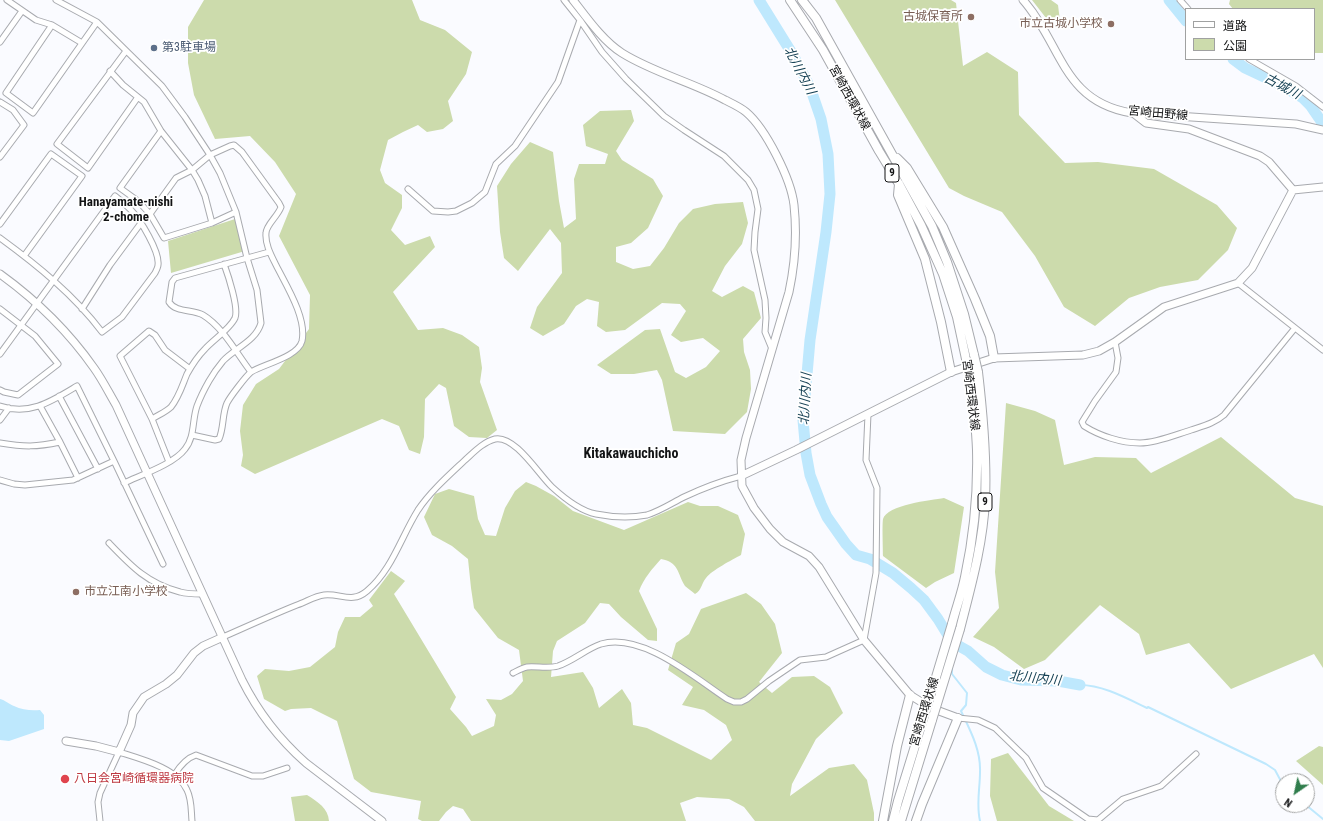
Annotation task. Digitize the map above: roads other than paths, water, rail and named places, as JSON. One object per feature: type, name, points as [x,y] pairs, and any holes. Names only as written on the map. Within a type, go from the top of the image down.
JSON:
[{"type":"main road","name":"宮崎西環状線","points":[[790,0],[823,50],[921,225],[943,274],[957,317],[970,374],[977,450],[976,500],[972,540],[965,578],[901,821]]},
{"type":"main road","name":"宮崎西環状線","points":[[802,0],[816,18],[932,226],[947,262],[964,314],[978,372],[985,448],[985,501],[973,580],[960,629],[898,802],[893,821]]},
{"type":"main road","points":[[892,154],[908,168],[943,227],[975,298],[990,336],[994,358]]},
{"type":"main road","points":[[899,184],[898,195],[925,259],[941,322],[951,372]]},
{"type":"main road","points":[[883,821],[897,746],[910,696]]},
{"type":"main road","points":[[916,821],[958,718]]},
{"type":"street","points":[[7,0],[36,20],[52,25],[82,43]]},
{"type":"street","points":[[56,0],[98,22],[162,86],[185,117],[220,173],[236,212],[247,258],[257,290],[261,323],[258,331],[223,361],[209,382],[197,406],[192,435],[187,448],[179,456],[169,462],[124,483]]},
{"type":"street","points":[[564,0],[602,52],[626,79],[664,116],[724,156],[748,180],[754,190],[758,209],[755,232],[755,254],[759,277],[763,287],[766,318],[765,332],[772,349]]},
{"type":"street","points":[[573,0],[597,31],[621,52],[638,62],[724,99],[746,112],[764,133],[790,186],[794,204],[795,238],[791,280],[741,460],[742,486],[754,508],[770,529],[783,542],[809,556],[819,567],[864,640],[910,696],[931,708],[958,718],[978,720],[995,728],[1026,758],[1043,788],[1064,801],[1088,819],[1098,820],[1123,799],[1161,786],[1196,754]]},
{"type":"street","name":"宮崎田野線","points":[[1023,0],[1034,14],[1067,71],[1079,87],[1091,97],[1111,107],[1132,113],[1296,124],[1320,129]]},
{"type":"street","points":[[1180,0],[1187,8]]},
{"type":"street","points":[[0,42],[22,11]]},
{"type":"street","points":[[408,189],[433,211],[448,212],[472,203],[485,192],[496,164],[515,146],[558,82],[580,20]]},
{"type":"street","points":[[52,25],[6,93],[33,113],[98,22]]},
{"type":"street","points":[[126,51],[58,144],[88,168],[138,97]]},
{"type":"street","points":[[1251,60],[1296,86],[1323,107]]},
{"type":"street","points":[[110,71],[123,85],[144,102],[161,131],[192,170],[205,196],[212,223]]},
{"type":"street","points":[[0,102],[13,110],[24,125],[0,157]]},
{"type":"street","points":[[1132,113],[1146,123],[1189,129],[1260,156],[1269,162],[1293,190]]},
{"type":"street","points":[[161,131],[120,188],[138,201],[150,214],[164,238],[212,223],[236,212]]},
{"type":"street","points":[[150,214],[176,178],[192,170],[210,155],[234,145],[242,152],[279,203],[280,210],[266,233],[269,252],[294,301],[303,334],[302,343],[295,352],[251,372],[243,381],[227,403],[222,432],[219,439],[215,440],[192,435]]},
{"type":"street","points":[[0,224],[52,154],[82,176],[24,256]]},
{"type":"street","points":[[1293,190],[1323,187]]},
{"type":"street","points":[[100,821],[98,802],[100,793],[119,752],[130,725],[133,713],[144,697],[166,684],[176,675],[194,653],[203,646],[323,595],[357,597],[363,595],[376,583],[398,550],[419,510],[440,483],[476,450],[492,440],[499,439],[515,446],[552,486],[582,509],[596,514],[628,516],[646,515],[659,511],[683,498],[721,481],[741,476],[796,450],[951,372],[994,358],[1083,355],[1099,351],[1115,342],[1164,307],[1238,283],[1252,268],[1293,190]]},
{"type":"street","points":[[0,238],[53,279],[102,332],[122,318],[158,265],[157,258],[148,235],[141,223],[132,210],[114,196],[53,279],[37,304],[0,354]]},
{"type":"street","points":[[82,309],[110,265],[141,223]]},
{"type":"street","points":[[251,372],[219,328],[202,314],[177,308],[171,305],[169,302],[172,282],[175,278],[269,252]]},
{"type":"street","points":[[152,419],[170,408],[179,395],[190,369],[205,348],[232,323],[236,314],[235,301],[224,264]]},
{"type":"street","points":[[0,274],[54,319],[94,368],[116,405],[250,696],[283,741],[306,764],[382,821]]},
{"type":"street","points":[[1238,283],[1323,350]]},
{"type":"street","points":[[0,309],[35,336],[58,364],[18,395],[0,390]]},
{"type":"street","points":[[1115,342],[1118,358],[1116,372],[1082,422],[1084,426],[1109,438],[1124,442],[1141,443],[1180,434],[1218,420],[1224,415],[1296,328]]},
{"type":"street","points":[[169,462],[152,419],[120,356],[148,331],[155,335],[165,350],[190,369]]},
{"type":"street","points":[[0,406],[24,409],[40,406],[76,386],[114,461],[163,564]]},
{"type":"street","points":[[59,396],[98,469]]},
{"type":"street","points":[[40,406],[78,478]]},
{"type":"street","points":[[0,420],[9,408]]},
{"type":"street","points":[[864,640],[876,573],[877,488],[866,460],[868,414]]},
{"type":"street","points":[[0,443],[24,447],[60,442]]},
{"type":"street","points":[[0,480],[25,486],[73,480],[114,461]]},
{"type":"street","points":[[109,543],[136,570],[158,584],[182,593],[202,594]]},
{"type":"street","points":[[513,673],[526,668],[555,667],[590,648],[603,644],[634,644],[644,647],[671,661],[727,699],[734,702],[741,702],[800,660],[826,657],[864,640]]},
{"type":"street","points":[[66,741],[96,746],[119,752],[144,760],[175,774],[187,790],[190,798],[192,821]]},
{"type":"street","points":[[175,774],[180,766],[192,756],[196,755],[252,776],[263,776],[287,768]]},
{"type":"water","points":[[0,699],[20,708],[40,710],[44,715],[44,729],[9,741],[0,740]]},
{"type":"waterway","name":"北川内川","points":[[759,0],[793,55],[810,87],[821,119],[828,154],[830,194],[810,340],[803,420],[810,475],[827,517],[846,544],[856,555],[870,559],[893,573],[911,588],[924,600],[949,637],[986,667],[1002,675],[1021,680],[1058,681],[1080,685]]},
{"type":"waterway","name":"古城川","points":[[1169,0],[1185,20]]},
{"type":"waterway","name":"古城川","points":[[1234,60],[1245,68],[1277,83],[1303,98],[1310,105],[1323,124]]},
{"type":"waterway","points":[[952,669],[952,674],[967,693],[966,705],[961,711],[968,725],[979,756],[980,772],[978,809],[980,821]]},
{"type":"waterway","points":[[1080,685],[1097,687],[1123,696],[1147,708],[1148,707],[1266,764],[1275,770],[1277,773]]},
{"type":"waterway","points":[[1315,812],[1323,819]]},
{"type":"place","name":"古城保育所","points":[[971,17]]},
{"type":"place","name":"市立古城小学校","points":[[1111,24]]},
{"type":"place","name":"第3駐車場","points":[[154,48]]},
{"type":"place","name":"市立江南小学校","points":[[76,592]]},
{"type":"place","name":"八日会宮崎循環器病院","points":[[65,779]]},
{"type":"district","name":"Hanayamate-nishi 2-chome","points":[[126,210]]},
{"type":"district","name":"Kitakawauchicho","points":[[631,454]]}]
